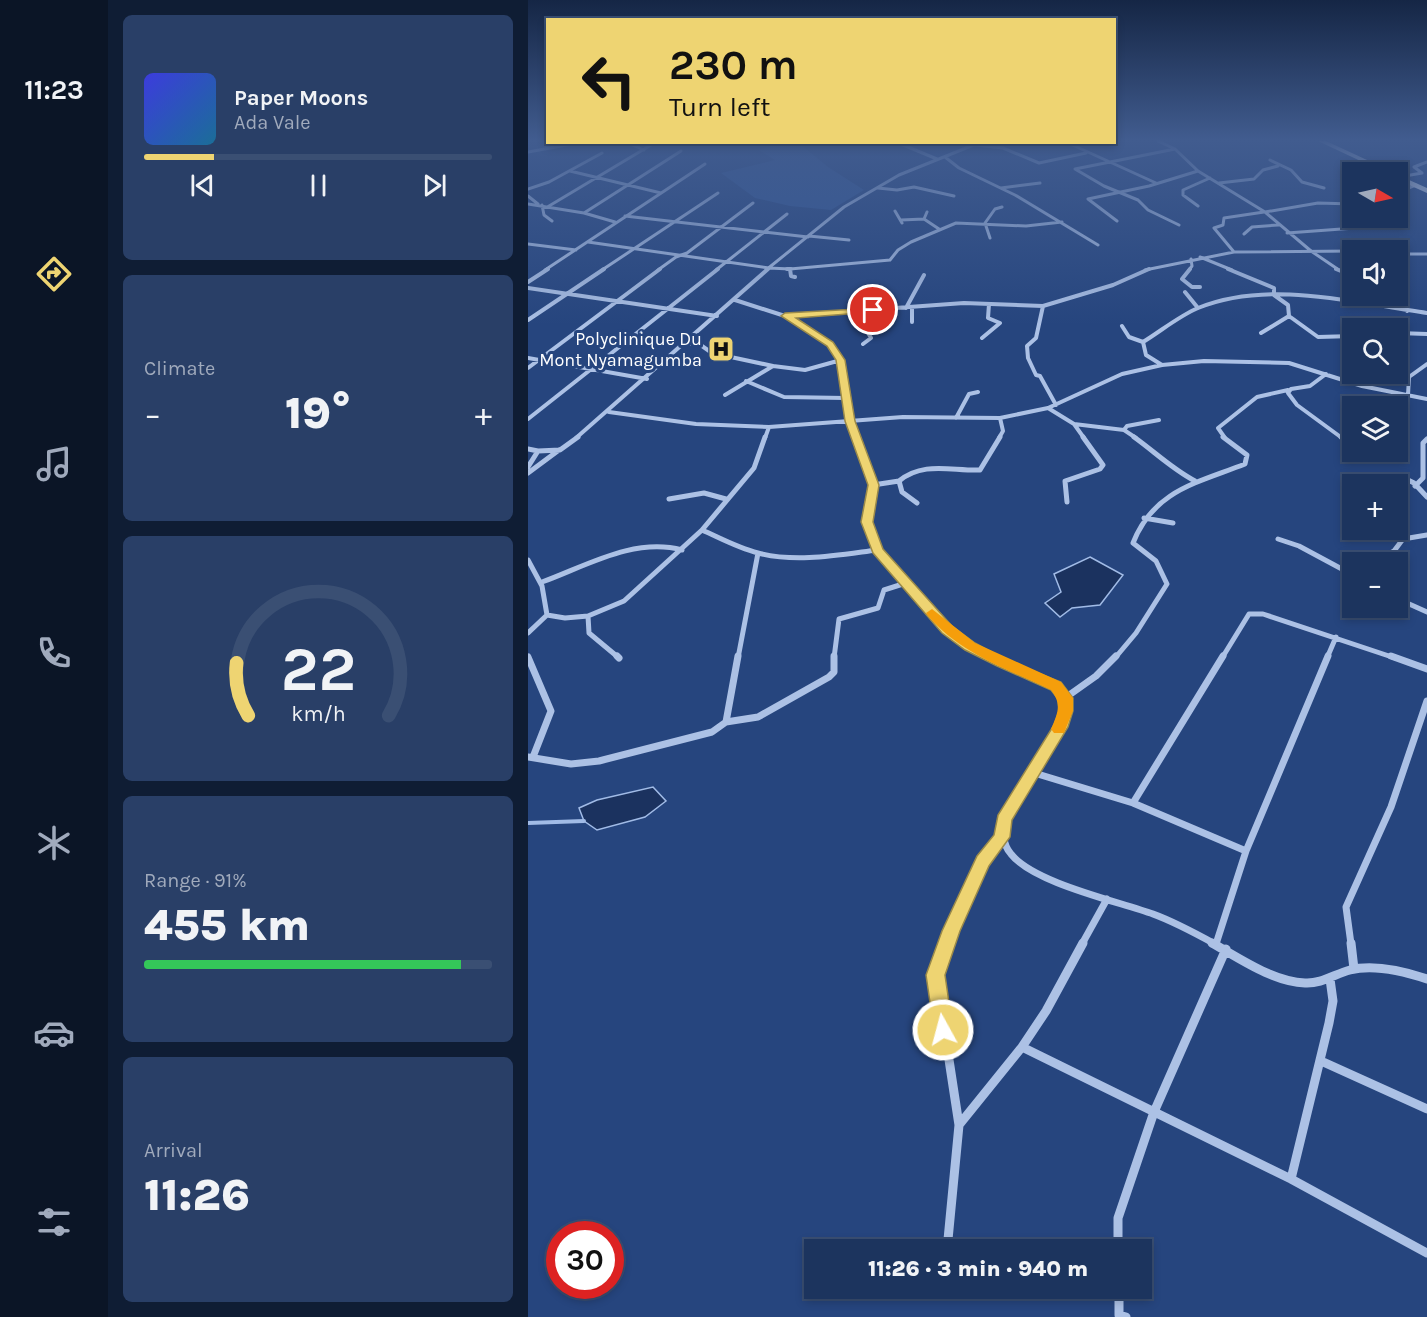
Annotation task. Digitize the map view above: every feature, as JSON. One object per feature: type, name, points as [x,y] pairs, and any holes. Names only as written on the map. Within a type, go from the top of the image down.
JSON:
[{"type":"street","points":[[537,202],[544,215],[552,221]]},
{"type":"street","points":[[549,206],[555,202]]},
{"type":"street","points":[[584,213],[601,202]]},
{"type":"street","points":[[528,282],[645,202]]},
{"type":"street","points":[[528,320],[705,202]]},
{"type":"street","points":[[528,473],[609,412],[769,268],[852,202]]},
{"type":"street","points":[[1027,202],[1098,245]]},
{"type":"street","points":[[1089,202],[1117,221]]},
{"type":"street","points":[[1137,202],[1179,225]]},
{"type":"street","points":[[1193,202],[1198,206]]},
{"type":"street","points":[[1250,202],[1265,212],[1311,251],[1342,271]]},
{"type":"street","points":[[528,368],[753,203]]},
{"type":"street","points":[[1234,252],[1214,228],[1223,225],[1224,218],[1238,218],[1318,203],[1342,204]]},
{"type":"street","points":[[528,204],[584,213],[615,222]]},
{"type":"street","points":[[985,223],[995,209],[1002,207]]},
{"type":"street","points":[[894,211],[902,221],[924,219],[939,229]]},
{"type":"street","points":[[924,219],[927,212]]},
{"type":"street","points":[[528,419],[787,214]]},
{"type":"street","points":[[625,216],[849,240]]},
{"type":"street","points":[[588,242],[790,269],[890,260],[903,246],[956,223],[1026,226],[1062,222]]},
{"type":"street","points":[[985,223],[990,238]]},
{"type":"street","points":[[1244,234],[1252,227],[1278,225]]},
{"type":"street","points":[[1287,233],[1314,229],[1355,228]]},
{"type":"street","points":[[834,238],[838,246]]},
{"type":"street","points":[[530,245],[577,250]]},
{"type":"street","points":[[785,316],[912,307],[990,304],[1043,306],[1113,285],[1149,269],[1200,257],[1234,252],[1342,251]]},
{"type":"street","points":[[871,254],[879,261]]},
{"type":"street","points":[[1408,254],[1427,254]]},
{"type":"street","points":[[1200,257],[1274,288],[1276,293],[1274,295]]},
{"type":"street","points":[[1191,259],[1192,266],[1182,279],[1192,286],[1200,287]]},
{"type":"street","points":[[790,269],[791,276],[795,277]]},
{"type":"street","points":[[906,308],[924,275]]},
{"type":"street","points":[[528,288],[717,316]]},
{"type":"street","points":[[1185,292],[1198,308]]},
{"type":"street","points":[[1274,295],[1288,305],[1289,316]]},
{"type":"street","points":[[1143,342],[1198,308],[1223,300],[1274,295],[1427,313]]},
{"type":"street","points":[[735,300],[785,316],[810,328],[830,344],[841,360],[850,421],[873,485],[867,522],[877,550],[947,630],[970,647],[1056,686],[1065,698],[1066,711],[1060,727],[1004,819],[1002,837],[983,861],[951,931],[936,975],[958,1125],[948,1239]]},
{"type":"street","points":[[982,338],[1000,323],[988,318],[990,304]]},
{"type":"street","points":[[1043,306],[1036,338],[1027,346],[1026,358],[1036,375],[1040,376],[1056,405]]},
{"type":"street","points":[[1404,306],[1407,311]]},
{"type":"street","points":[[912,307],[912,322]]},
{"type":"street","points":[[856,311],[871,339],[863,344]]},
{"type":"street","points":[[1261,333],[1270,331],[1278,321],[1289,316]]},
{"type":"street","points":[[1289,316],[1318,336],[1342,336]]},
{"type":"street","points":[[1122,326],[1129,337],[1143,342]]},
{"type":"street","points":[[1408,333],[1427,334]]},
{"type":"street","points":[[1143,342],[1146,355],[1162,365]]},
{"type":"street","points":[[687,343],[702,346],[712,353],[773,366],[805,370],[841,360]]},
{"type":"street","points":[[528,358],[646,379]]},
{"type":"street","points":[[609,412],[696,424],[770,428],[903,417],[1000,418],[1048,408],[1122,374],[1162,365],[1204,361],[1297,365],[1427,399]]},
{"type":"street","points":[[1408,395],[1409,377],[1427,364]]},
{"type":"street","points":[[725,395],[773,366]]},
{"type":"street","points":[[1065,698],[1084,688],[1116,657],[1167,584],[1156,561],[1133,543],[1144,518],[1157,504],[1195,481],[1227,472],[1248,460],[1245,453],[1218,432],[1220,425],[1257,397],[1310,386],[1326,374]]},
{"type":"street","points":[[746,381],[784,397],[845,398]]},
{"type":"street","points":[[1288,390],[1298,405],[1333,429],[1342,438]]},
{"type":"street","points":[[956,418],[969,394],[978,392]]},
{"type":"street","points":[[1048,408],[1074,424],[1090,428],[1124,430],[1163,457],[1173,470],[1195,481]]},
{"type":"street","points":[[873,485],[899,481],[906,473],[925,468],[962,472],[980,470],[1003,431],[1000,418]]},
{"type":"street","points":[[1124,430],[1126,426],[1159,420]]},
{"type":"street","points":[[1067,502],[1065,481],[1100,469],[1103,465],[1074,424]]},
{"type":"street","points":[[547,615],[565,618],[588,616],[624,601],[702,530],[754,468],[770,428]]},
{"type":"street","points":[[1415,486],[1423,478],[1424,443],[1427,438]]},
{"type":"street","points":[[528,449],[560,450]]},
{"type":"street","points":[[528,467],[538,450]]},
{"type":"street","points":[[899,481],[902,492],[917,503]]},
{"type":"street","points":[[1408,481],[1427,497]]},
{"type":"street","points":[[669,499],[704,493],[726,499]]},
{"type":"street","points":[[1144,518],[1173,523]]},
{"type":"street","points":[[702,530],[758,553],[776,556],[816,556],[877,550]]},
{"type":"street","points":[[1392,552],[1403,539],[1427,535]]},
{"type":"street","points":[[1278,539],[1299,546],[1342,569]]},
{"type":"street","points":[[542,582],[583,567],[611,553],[665,544],[682,550]]},
{"type":"street","points":[[726,722],[758,553]]},
{"type":"street","points":[[528,560],[542,582],[547,597],[547,615],[528,633]]},
{"type":"street","points":[[528,657],[551,711],[531,757],[571,764],[599,761],[712,732],[726,722],[758,717],[829,677],[834,672],[832,659],[840,637],[839,619],[878,608],[884,590],[906,584]]},
{"type":"street","points":[[1408,603],[1427,612]]},
{"type":"street","points":[[1133,803],[1244,617],[1248,614],[1263,614],[1427,669]]},
{"type":"street","points":[[588,616],[589,633],[619,658]]},
{"type":"street","points":[[1216,944],[1246,851],[1336,637]]},
{"type":"street","points":[[1354,969],[1346,907],[1391,807],[1427,700]]},
{"type":"street","points":[[1031,772],[1133,803],[1246,851]]},
{"type":"street","points":[[1002,837],[1015,859],[1107,899],[1170,921],[1272,974],[1301,983],[1330,980],[1354,969],[1387,970],[1427,980]]},
{"type":"street","points":[[958,1125],[1022,1047],[1046,1011],[1107,899]]},
{"type":"street","points":[[1118,1239],[1118,1218],[1154,1112],[1226,949]]},
{"type":"street","points":[[1291,1179],[1321,1060],[1332,1001],[1330,980]]},
{"type":"street","points":[[1022,1047],[1291,1179],[1427,1253]]},
{"type":"street","points":[[1321,1060],[1427,1108]]},
{"type":"street","points":[[1119,1299],[1119,1316],[1126,1317]]},
{"type":"shaded area","points":[[775,202],[843,202],[831,210]]},
{"type":"shaded area","points":[[1090,557],[1123,575],[1100,605],[1072,608],[1060,617],[1045,603],[1061,592],[1054,574]]},
{"type":"shaded area","points":[[653,787],[666,801],[645,817],[597,830],[584,821],[579,808],[597,800]]},
{"type":"waterway","points":[[528,823],[584,821]]},
{"type":"slow traffic","points":[[932,613],[947,630],[970,647],[1056,686],[1064,694],[1066,711],[1059,729]]},
{"type":"place","name":"Polyclinique Du Mont Nyamagumba","points":[[721,349]]},
{"type":"route","points":[[873,310],[785,316],[810,328],[830,344],[841,360],[850,421],[873,485],[867,522],[877,550],[947,630],[970,647],[1056,686],[1065,698],[1066,711],[1060,727],[1004,819],[1002,837],[983,861],[951,931],[936,975],[943,1030]]}]
